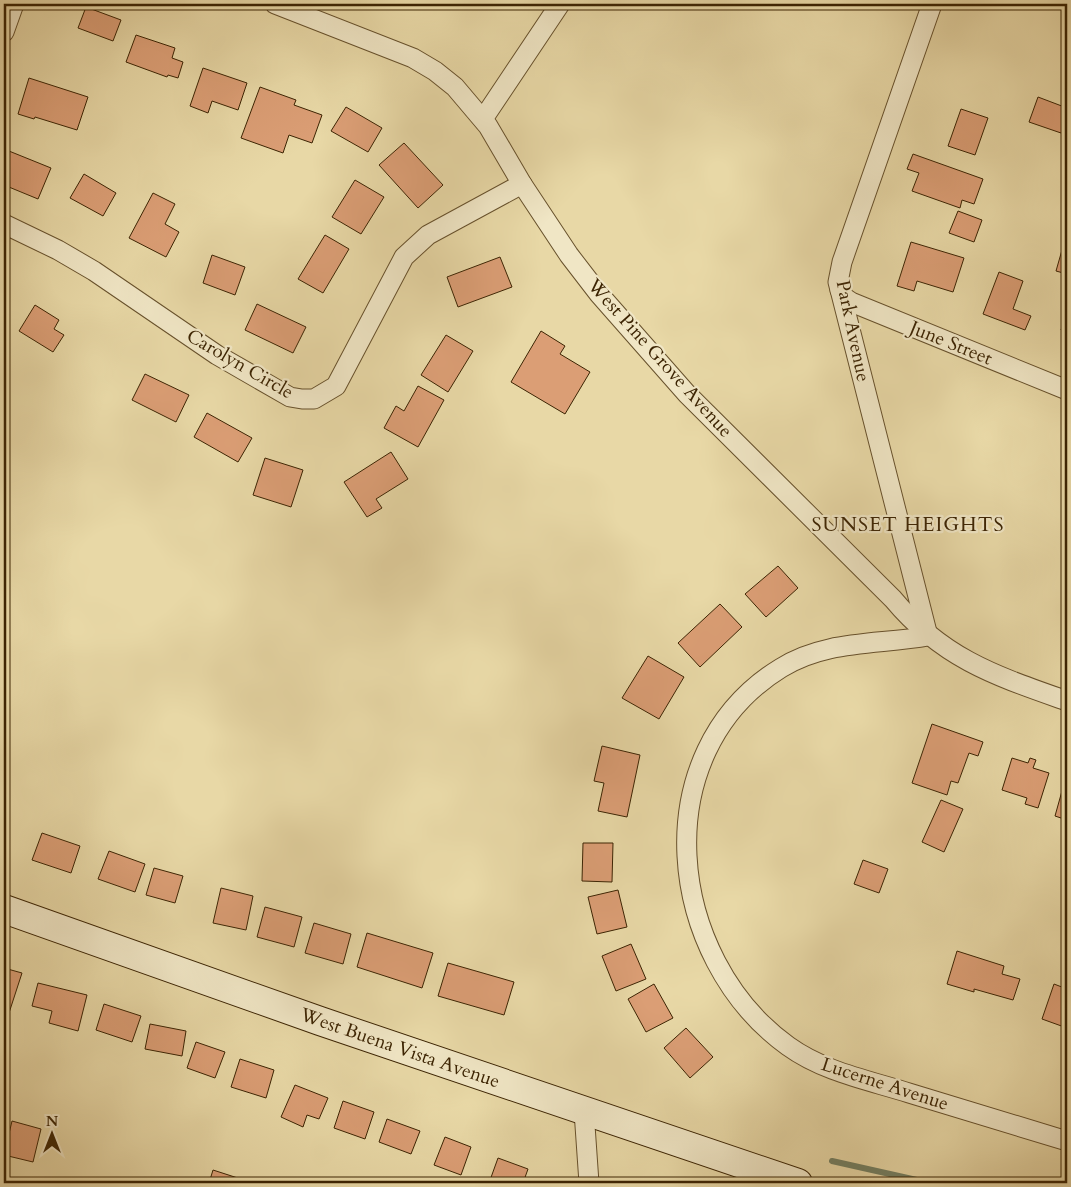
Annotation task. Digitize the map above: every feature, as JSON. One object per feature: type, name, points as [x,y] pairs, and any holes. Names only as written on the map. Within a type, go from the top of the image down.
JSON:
[{"type":"street","points":[[4,32],[14,4]]},
{"type":"street","name":"West Pine Grove Avenue","points":[[275,4],[413,58],[435,70],[455,87],[483,119],[522,184],[569,255],[599,294],[687,394],[928,636],[949,651],[988,670],[1067,701]]},
{"type":"street","points":[[483,119],[560,4]]},
{"type":"street","name":"Park Avenue","points":[[928,636],[838,282],[842,262],[932,4]]},
{"type":"street","name":"Carolyn Circle","points":[[4,224],[58,250],[94,271],[217,355],[249,374],[290,397],[314,399],[326,394],[336,386],[396,271],[415,245],[428,235],[522,184]]},
{"type":"street","name":"June Street","points":[[840,290],[851,302],[1067,390]]},
{"type":"street","name":"Lucerne Avenue","points":[[928,636],[848,644],[803,656],[764,679],[731,712],[705,758],[690,809],[686,843],[687,870],[696,914],[708,947],[734,992],[771,1032],[810,1060],[832,1070],[1067,1141]]},
{"type":"street","name":"West Buena Vista Avenue","points":[[4,909],[584,1111],[798,1183]]},
{"type":"street","points":[[584,1111],[589,1183]]},
{"type":"building","points":[[86,7],[121,20],[113,41],[78,28]]},
{"type":"building","points":[[136,35],[175,48],[172,58],[183,62],[178,78],[168,75],[167,77],[126,62]]},
{"type":"building","points":[[203,68],[247,83],[238,110],[212,101],[208,113],[190,106]]},
{"type":"building","points":[[29,78],[88,97],[77,130],[35,117],[34,119],[18,114]]},
{"type":"building","points":[[260,87],[296,100],[294,105],[322,115],[312,143],[289,135],[283,153],[241,138]]},
{"type":"building","points":[[1038,97],[1067,108],[1067,116],[1061,133],[1029,122]]},
{"type":"building","points":[[346,107],[382,128],[368,152],[331,131]]},
{"type":"building","points":[[961,109],[988,118],[975,155],[948,146]]},
{"type":"building","points":[[404,143],[443,185],[418,208],[379,165]]},
{"type":"building","points":[[4,149],[51,168],[38,199],[4,185]]},
{"type":"building","points":[[913,154],[983,179],[974,204],[962,200],[960,208],[912,191],[919,173],[907,169]]},
{"type":"building","points":[[84,174],[116,193],[103,216],[70,198]]},
{"type":"building","points":[[355,180],[384,197],[361,234],[332,217]]},
{"type":"building","points":[[153,193],[175,204],[165,224],[179,232],[166,257],[129,238]]},
{"type":"building","points":[[958,211],[982,220],[974,242],[949,233]]},
{"type":"building","points":[[325,235],[349,249],[323,293],[298,279]]},
{"type":"building","points":[[911,242],[964,258],[953,292],[917,281],[914,291],[897,286]]},
{"type":"building","points":[[1062,250],[1067,252],[1067,274],[1056,271]]},
{"type":"building","points":[[212,255],[245,267],[235,295],[203,283]]},
{"type":"building","points":[[500,257],[512,287],[458,307],[447,277]]},
{"type":"building","points":[[999,272],[1023,281],[1013,309],[1031,316],[1025,330],[983,314]]},
{"type":"building","points":[[257,304],[306,327],[293,353],[245,330]]},
{"type":"building","points":[[35,305],[59,320],[54,329],[64,335],[53,352],[19,331]]},
{"type":"building","points":[[1065,317],[1067,318],[1067,332],[1061,330]]},
{"type":"building","points":[[541,331],[565,346],[560,354],[590,372],[565,414],[511,382]]},
{"type":"building","points":[[446,335],[473,351],[448,392],[421,375]]},
{"type":"building","points":[[145,374],[189,395],[176,422],[132,400]]},
{"type":"building","points":[[418,386],[444,400],[418,447],[384,428],[396,406],[404,411]]},
{"type":"building","points":[[207,413],[252,438],[238,462],[194,437]]},
{"type":"building","points":[[391,452],[408,479],[376,499],[382,508],[367,517],[344,482]]},
{"type":"building","points":[[265,458],[303,470],[291,507],[253,495]]},
{"type":"building","points":[[778,566],[798,588],[766,617],[745,594]]},
{"type":"building","points":[[720,604],[742,627],[700,667],[678,643]]},
{"type":"building","points":[[648,656],[684,677],[659,719],[622,698]]},
{"type":"building","points":[[932,724],[983,742],[978,756],[969,753],[958,783],[951,781],[947,795],[912,783]]},
{"type":"building","points":[[602,746],[640,755],[627,817],[598,811],[604,783],[594,781]]},
{"type":"building","points":[[1012,758],[1028,763],[1030,758],[1036,760],[1033,768],[1049,773],[1038,808],[1025,804],[1027,798],[1002,790]]},
{"type":"building","points":[[1067,773],[1067,820],[1055,816]]},
{"type":"building","points":[[941,800],[963,809],[944,852],[922,842]]},
{"type":"building","points":[[42,833],[80,846],[71,873],[32,860]]},
{"type":"building","points":[[583,843],[613,843],[612,882],[582,881]]},
{"type":"building","points":[[109,851],[145,864],[135,892],[98,879]]},
{"type":"building","points":[[863,860],[888,869],[879,893],[854,884]]},
{"type":"building","points":[[154,868],[183,876],[175,903],[146,895]]},
{"type":"building","points":[[221,888],[253,896],[246,930],[213,923]]},
{"type":"building","points":[[618,890],[627,927],[597,934],[588,897]]},
{"type":"building","points":[[265,907],[302,917],[294,947],[257,937]]},
{"type":"building","points":[[314,923],[351,934],[343,964],[305,953]]},
{"type":"building","points":[[367,933],[433,953],[422,988],[357,967]]},
{"type":"building","points":[[631,944],[646,979],[616,991],[602,956]]},
{"type":"building","points":[[957,951],[1004,966],[1002,974],[1020,979],[1013,1000],[974,989],[974,992],[947,984]]},
{"type":"building","points":[[448,963],[514,982],[504,1015],[438,996]]},
{"type":"building","points":[[4,968],[22,973],[8,1016],[4,1015]]},
{"type":"building","points":[[38,983],[87,995],[78,1031],[49,1023],[52,1011],[32,1006]]},
{"type":"building","points":[[654,984],[673,1018],[646,1032],[628,999]]},
{"type":"building","points":[[1054,984],[1067,989],[1067,1028],[1042,1019]]},
{"type":"building","points":[[104,1004],[141,1016],[132,1042],[96,1030]]},
{"type":"building","points":[[150,1024],[186,1031],[182,1056],[145,1049]]},
{"type":"building","points":[[686,1028],[713,1057],[690,1078],[664,1048]]},
{"type":"building","points":[[196,1042],[225,1052],[215,1078],[187,1068]]},
{"type":"building","points":[[240,1059],[274,1070],[266,1098],[231,1087]]},
{"type":"building","points":[[295,1085],[328,1098],[319,1119],[307,1115],[303,1127],[281,1117]]},
{"type":"building","points":[[343,1101],[374,1112],[365,1139],[334,1128]]},
{"type":"building","points":[[387,1119],[420,1131],[411,1154],[379,1142]]},
{"type":"building","points":[[12,1121],[41,1129],[33,1162],[4,1155]]},
{"type":"building","points":[[445,1137],[471,1147],[461,1175],[434,1165]]},
{"type":"building","points":[[498,1158],[528,1169],[523,1183],[489,1183]]},
{"type":"building","points":[[213,1170],[247,1181],[246,1183],[209,1183]]},
{"type":"waterway","points":[[832,1161],[930,1183]]},
{"type":"district","name":"SUNSET HEIGHTS","points":[[908,524]]}]
